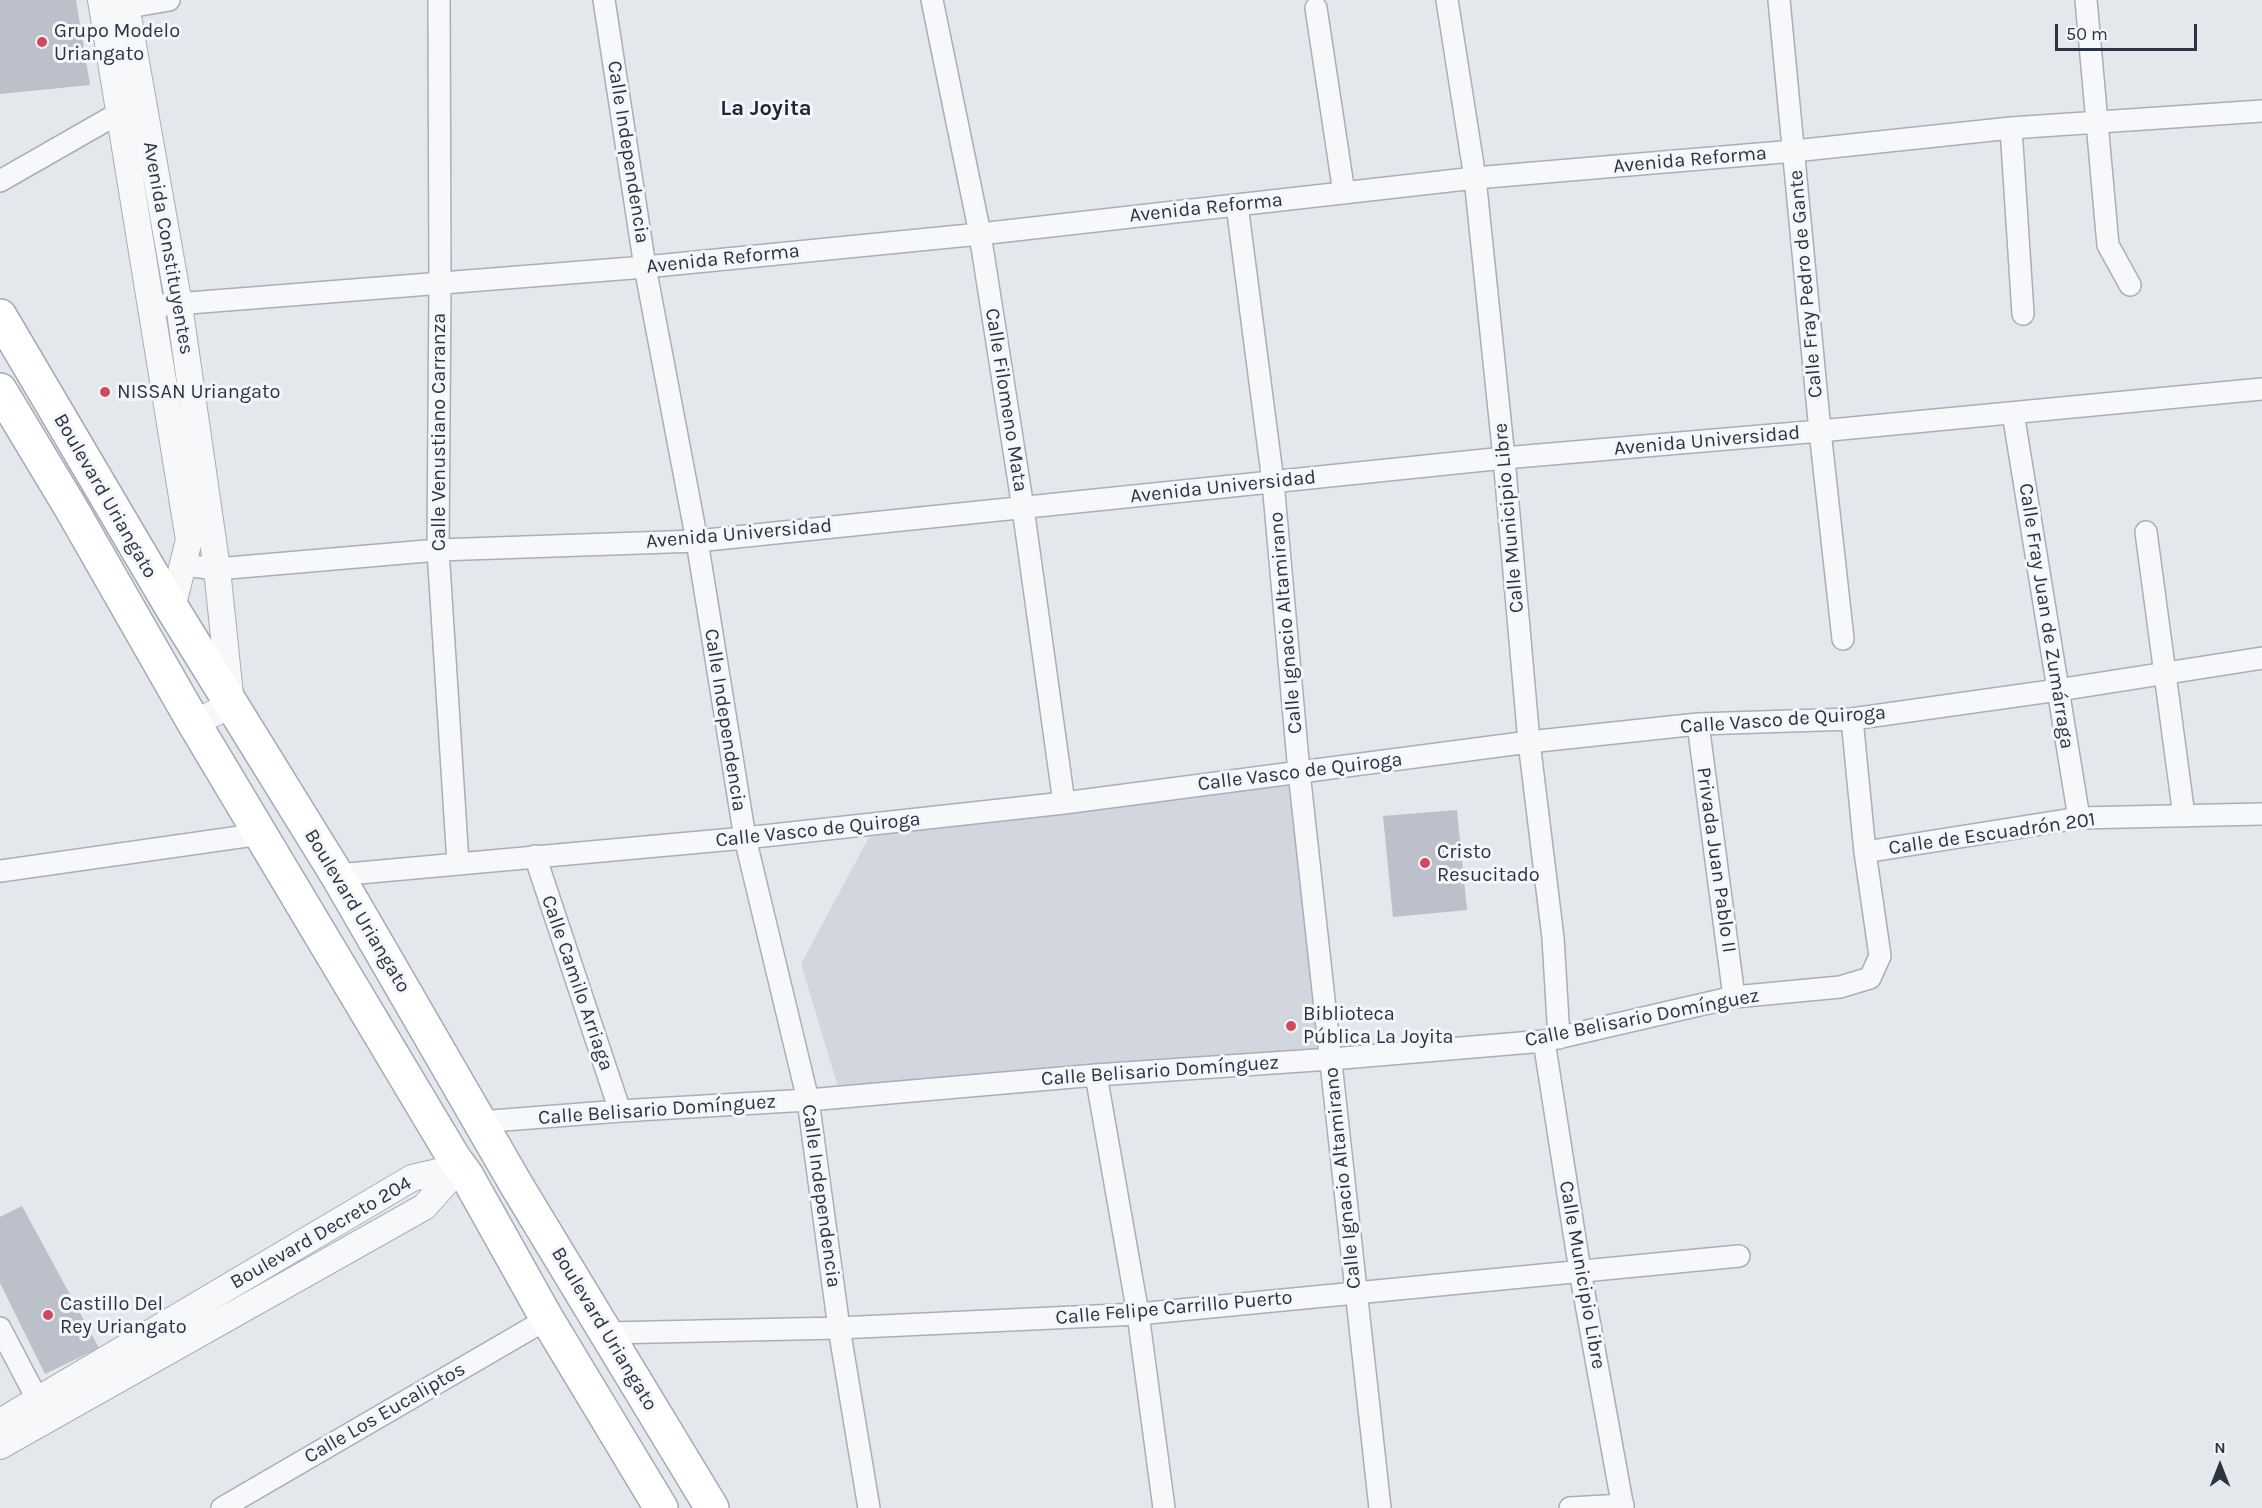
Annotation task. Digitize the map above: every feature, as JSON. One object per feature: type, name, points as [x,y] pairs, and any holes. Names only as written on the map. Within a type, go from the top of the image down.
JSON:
[{"type":"main road","name":"Boulevard Uriangato","points":[[0,316],[172,608],[337,875],[479,1122],[712,1508]]},
{"type":"main road","name":"Boulevard Uriangato","points":[[0,390],[194,723],[661,1508]]},
{"type":"main road","points":[[479,1122],[460,1167],[517,1186]]},
{"type":"street","points":[[114,5],[169,0]]},
{"type":"street","name":"Calle Venustiano Carranza","points":[[439,0],[438,550],[458,863]]},
{"type":"street","name":"Calle Independencia","points":[[604,0],[645,267],[696,541],[744,838],[808,1100],[839,1328],[869,1508]]},
{"type":"street","name":"Calle Filomeno Mata","points":[[932,0],[980,234],[1023,508],[1064,803]]},
{"type":"street","name":"Calle Municipio Libre","points":[[1447,0],[1475,178],[1504,458],[1529,742],[1553,938],[1551,1039],[1580,1271],[1623,1507]]},
{"type":"street","name":"Calle Fray Pedro de Gante","points":[[1779,0],[1820,431],[1843,639]]},
{"type":"street","points":[[2086,0],[2108,245],[2130,285]]},
{"type":"street","name":"Avenida Constituyentes","points":[[114,5],[145,110],[179,305],[217,569],[231,705]]},
{"type":"street","name":"Avenida Constituyentes","points":[[114,5],[119,113],[189,540],[172,608]]},
{"type":"street","points":[[1316,8],[1344,192]]},
{"type":"street","points":[[0,181],[119,113],[145,110]]},
{"type":"street","name":"Avenida Reforma","points":[[151,306],[645,267],[980,234],[1475,178],[1794,152],[2012,128],[2262,111]]},
{"type":"street","points":[[2012,128],[2023,314]]},
{"type":"street","name":"Calle Ignacio Altamirano","points":[[1237,205],[1273,482],[1299,772],[1380,1508]]},
{"type":"street","name":"Avenida Universidad","points":[[183,565],[217,569],[438,550],[696,541],[1504,458],[2262,389]]},
{"type":"street","name":"Calle Fray Juan de Zumárraga","points":[[2013,413],[2079,818]]},
{"type":"street","points":[[2146,532],[2184,816]]},
{"type":"street","name":"Calle Vasco de Quiroga","points":[[337,875],[744,838],[1064,803],[1529,742],[1698,724],[1852,719],[2262,658]]},
{"type":"street","points":[[194,723],[231,705]]},
{"type":"street","points":[[1852,719],[1865,852]]},
{"type":"street","name":"Privada Juan Pablo II","points":[[1698,724],[1734,997]]},
{"type":"street","name":"Calle de Escuadrón 201","points":[[1865,852],[2079,818],[2262,814]]},
{"type":"street","points":[[0,871],[261,834]]},
{"type":"street","name":"Calle Belisario Domínguez","points":[[479,1122],[808,1100],[1096,1075],[1331,1059],[1551,1039],[1734,997],[1840,987],[1870,978],[1880,956],[1865,852]]},
{"type":"street","name":"Calle Camilo Arriaga","points":[[535,856],[620,1111]]},
{"type":"street","points":[[1096,1075],[1138,1314],[1164,1508]]},
{"type":"street","name":"Boulevard Decreto 204","points":[[0,1446],[43,1409],[412,1178],[460,1167]]},
{"type":"street","name":"Calle Felipe Carrillo Puerto","points":[[608,1333],[839,1328],[1138,1314],[1739,1256]]},
{"type":"street","name":"Calle Los Eucaliptos","points":[[222,1508],[547,1319]]},
{"type":"street","points":[[0,1328],[43,1409]]},
{"type":"street","name":"Boulevard Decreto 204","points":[[0,1422],[43,1409]]},
{"type":"street","points":[[1570,1508],[1623,1507]]},
{"type":"shaded area","points":[[1299,772],[1331,1059],[841,1097],[801,964],[876,824]]},
{"type":"building","name":"Grupo Modelo Uriangato","points":[[0,0],[76,0],[90,85],[0,94]]},
{"type":"building","name":"Cristo Resucitado","points":[[1457,810],[1467,910],[1393,917],[1383,816]]},
{"type":"building","name":"Castillo Del Rey Uriangato","points":[[22,1206],[99,1348],[45,1374],[0,1283],[0,1217]]},
{"type":"place","name":"Grupo Modelo Uriangato","points":[[42,42]]},
{"type":"place","name":"NISSAN Uriangato","points":[[105,392]]},
{"type":"place","name":"Cristo Resucitado","points":[[1425,863]]},
{"type":"place","name":"Biblioteca Pública La Joyita","points":[[1291,1026]]},
{"type":"place","name":"Castillo Del Rey Uriangato","points":[[48,1315]]},
{"type":"district","name":"La Joyita","points":[[766,109]]}]
